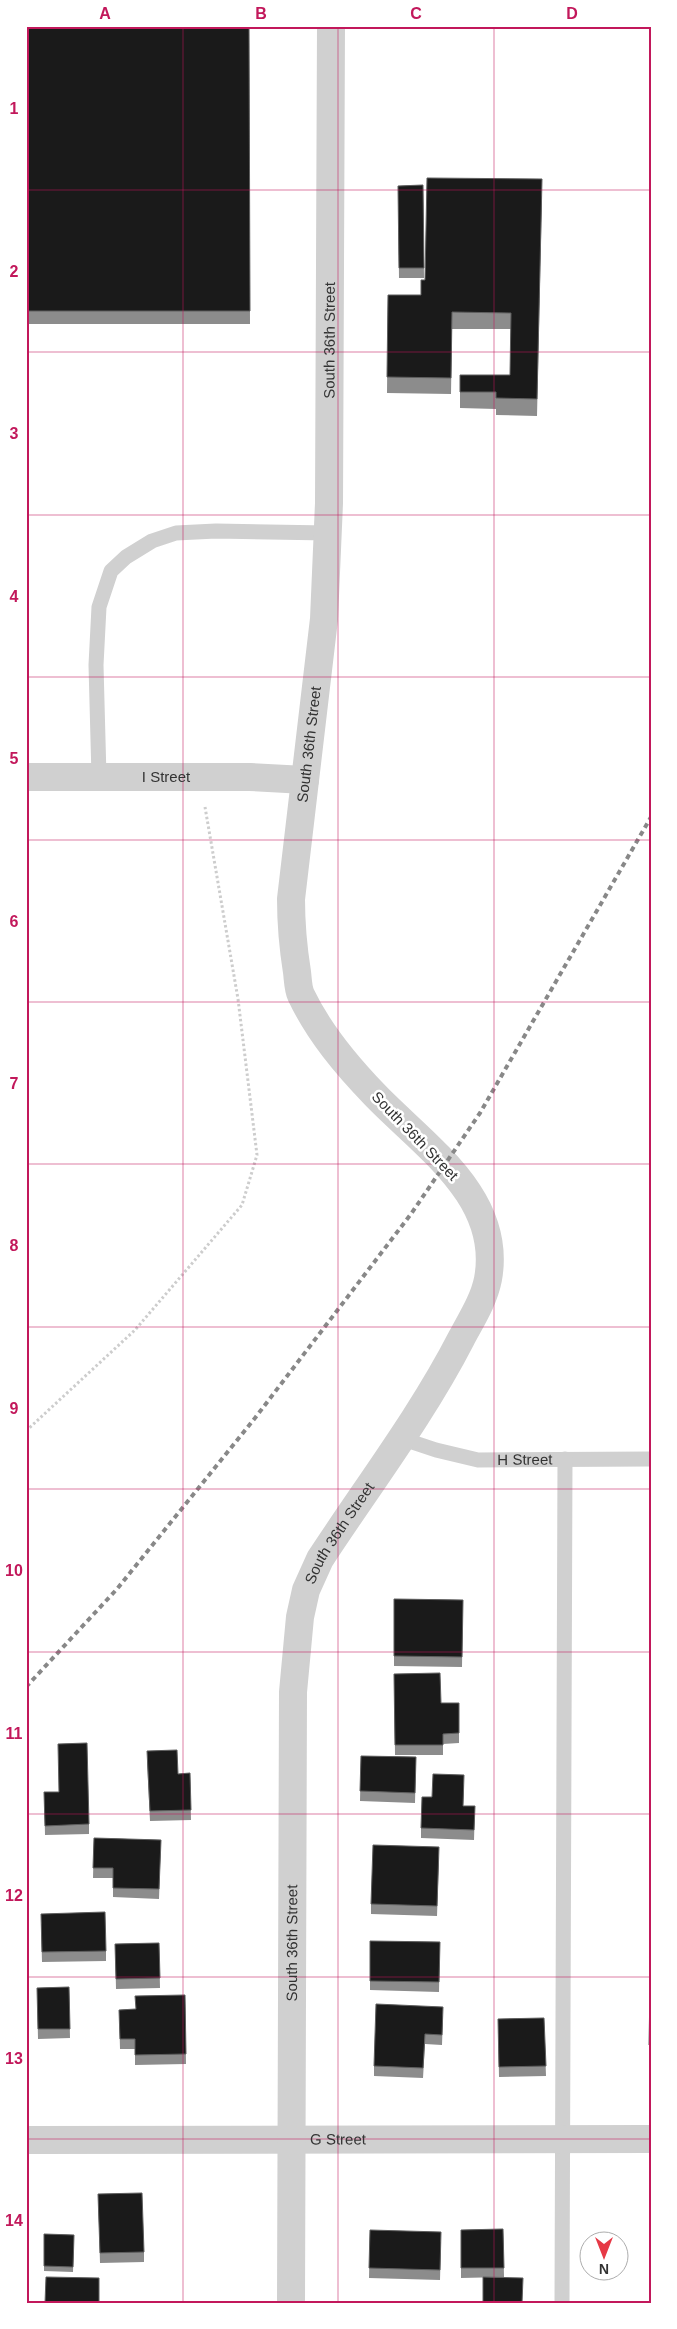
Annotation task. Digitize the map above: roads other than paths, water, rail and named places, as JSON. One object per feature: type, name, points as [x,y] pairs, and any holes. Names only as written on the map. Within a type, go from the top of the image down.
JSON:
[{"type":"street","name":"South 36th Street","points":[[291,2303],[293,1692],[300,1617],[306,1590],[320,1559],[445,1370],[481,1302],[488,1278],[489,1250],[487,1234],[478,1208],[453,1170],[374,1094],[325,1038],[300,993],[291,936],[291,899],[324,619],[328,534],[332,26]]},
{"type":"street","name":"I Street","points":[[26,777],[199,777],[305,780]]},
{"type":"street","name":"G Street","points":[[26,2140],[651,2139]]},
{"type":"lane","points":[[99,777],[96,666],[98,607],[111,571],[126,557],[152,541],[176,534],[216,531],[328,534]]},
{"type":"lane","name":"H Street","points":[[400,1438],[436,1450],[478,1460],[651,1459]]},
{"type":"lane","points":[[562,2303],[565,1459]]},
{"type":"railway","points":[[26,1687],[117,1589],[255,1418],[411,1214],[480,1113],[651,817]]}]
